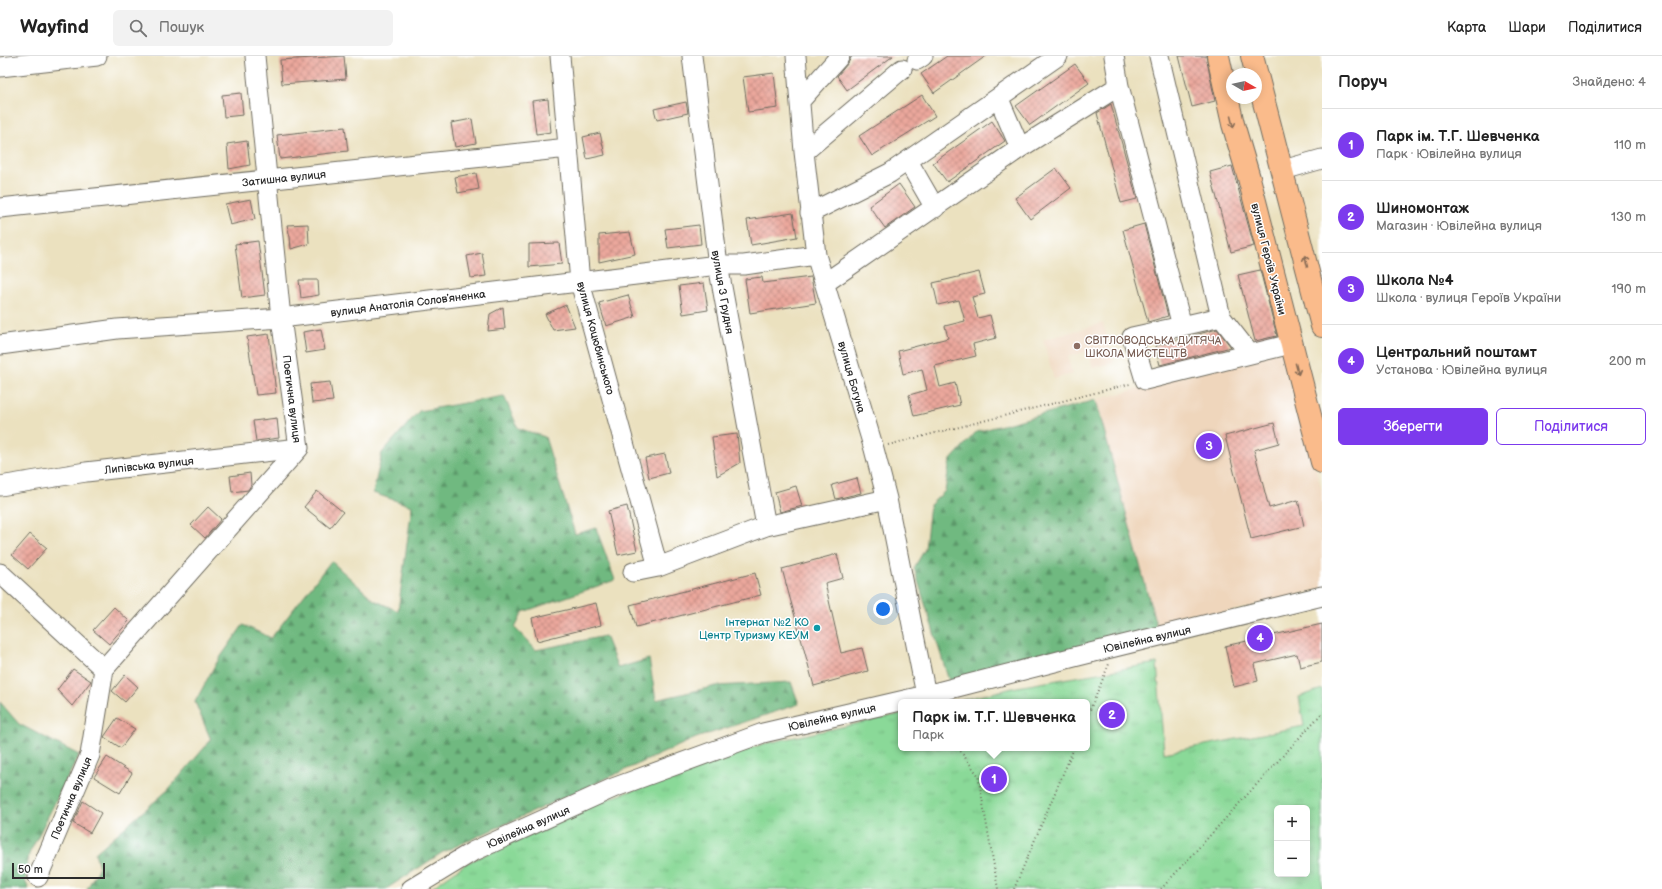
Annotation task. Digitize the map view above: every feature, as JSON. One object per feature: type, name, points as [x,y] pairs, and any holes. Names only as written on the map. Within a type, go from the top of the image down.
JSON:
[{"type":"main road","points":[[1219,60],[1252,57],[1283,170],[1322,326]]},
{"type":"main road","name":"вулиця Героїв України","points":[[1219,60],[1233,124],[1249,178],[1322,462]]},
{"type":"main road","points":[[1249,178],[1283,170]]},
{"type":"street","points":[[0,67],[98,56]]},
{"type":"street","name":"Поетична вулиця","points":[[38,877],[90,755],[104,669],[299,448],[281,318],[255,56]]},
{"type":"street","name":"вулиця Коцюбинського","points":[[560,56],[580,282],[658,567]]},
{"type":"street","name":"вулиця 3 Грудня","points":[[692,56],[718,265],[766,526]]},
{"type":"street","name":"вулиця Богуна","points":[[796,56],[810,213],[816,255],[874,449],[887,499],[926,695]]},
{"type":"street","points":[[800,101],[840,56]]},
{"type":"street","points":[[810,213],[890,173],[1058,56]]},
{"type":"street","points":[[1114,56],[1119,86],[1182,326]]},
{"type":"street","points":[[1159,56],[1221,317],[1250,354]]},
{"type":"street","points":[[804,152],[914,62]]},
{"type":"street","points":[[825,283],[1020,148],[1119,86]]},
{"type":"street","points":[[998,98],[1020,148]]},
{"type":"street","name":"Затишна вулиця","points":[[0,208],[568,148]]},
{"type":"street","points":[[1283,170],[1322,159]]},
{"type":"street","points":[[908,161],[935,208]]},
{"type":"street","name":"вулиця Анатолія Соловʼяненка","points":[[0,345],[117,329],[281,318],[718,265],[744,265],[816,255]]},
{"type":"street","points":[[1221,317],[1132,337],[1145,380],[1291,344]]},
{"type":"street","name":"Липівська вулиця","points":[[0,486],[86,472],[299,448]]},
{"type":"street","points":[[633,572],[658,567],[766,526],[887,499]]},
{"type":"street","points":[[0,573],[104,669]]},
{"type":"street","name":"Ювілейна вулиця","points":[[909,699],[1322,596]]},
{"type":"street","name":"Ювілейна вулиця","points":[[411,889],[472,852],[613,788],[763,733],[898,702]]},
{"type":"path","points":[[874,449],[1145,380]]},
{"type":"path","points":[[1090,710],[1116,647]]},
{"type":"path","points":[[1161,889],[1322,713]]},
{"type":"path","points":[[960,751],[978,775],[998,889]]},
{"type":"path","points":[[1014,889],[1073,751]]},
{"type":"shaded area","name":"СВІТЛОВОДСЬКА ДИТЯЧА ШКОЛА МИСТЕЦТВ","points":[[1103,323],[1114,362],[1093,368],[1088,351],[1068,357],[1072,374],[1054,379],[1043,340]]},
{"type":"shaded area","points":[[1285,349],[1322,492],[1322,589],[1157,629],[1096,400]]},
{"type":"green space","points":[[504,396],[518,428],[545,437],[575,534],[596,528],[615,580],[523,612],[515,628],[536,650],[605,636],[618,668],[649,659],[656,700],[716,686],[791,682],[799,704],[696,738],[443,852],[386,889],[87,889],[99,867],[95,853],[168,790],[211,740],[195,702],[215,665],[243,625],[271,638],[331,561],[374,600],[398,611],[412,506],[373,493],[382,453],[419,411]]},
{"type":"green space","points":[[1096,400],[1157,629],[949,681],[914,568],[925,549],[930,505],[945,491],[950,461],[976,432]]},
{"type":"green space","points":[[1157,663],[1164,753],[1304,726],[1299,697],[1322,689],[1322,889],[430,889],[467,863],[594,804],[763,744],[898,715],[898,751],[1090,751],[1090,699],[967,699],[1017,687]]},
{"type":"green space","points":[[0,702],[19,724],[79,755],[29,854],[25,881],[29,889],[0,889]]},
{"type":"building","points":[[344,56],[346,79],[282,84],[280,60]]},
{"type":"building","points":[[852,56],[893,56],[847,90],[837,76]]},
{"type":"building","points":[[947,56],[986,56],[934,93],[921,74]]},
{"type":"building","points":[[1179,56],[1206,56],[1215,101],[1192,107]]},
{"type":"building","points":[[1075,64],[1089,83],[1030,125],[1016,106]]},
{"type":"building","points":[[774,73],[778,108],[748,112],[743,77]]},
{"type":"building","points":[[241,93],[243,115],[224,117],[222,95]]},
{"type":"building","points":[[922,95],[935,116],[872,156],[859,136]]},
{"type":"building","points":[[548,99],[551,132],[536,134],[532,101]]},
{"type":"building","points":[[686,102],[688,113],[657,120],[654,109]]},
{"type":"building","points":[[1111,104],[1137,199],[1121,203],[1097,113]]},
{"type":"building","points":[[472,119],[476,143],[455,147],[451,123]]},
{"type":"building","points":[[992,121],[1005,141],[947,182],[933,163]]},
{"type":"building","points":[[345,127],[348,151],[280,159],[277,135]]},
{"type":"building","points":[[600,133],[605,155],[587,159],[583,137]]},
{"type":"building","points":[[247,141],[250,165],[229,169],[227,144]]},
{"type":"building","points":[[1232,166],[1254,246],[1231,252],[1210,172]]},
{"type":"building","points":[[1056,168],[1071,188],[1030,219],[1015,198]]},
{"type":"building","points":[[476,173],[479,189],[458,193],[455,177]]},
{"type":"building","points":[[899,184],[915,207],[885,228],[869,206]]},
{"type":"building","points":[[251,199],[255,219],[230,225],[225,204]]},
{"type":"building","points":[[793,213],[797,237],[751,245],[747,220]]},
{"type":"building","points":[[308,224],[309,244],[291,249],[287,225]]},
{"type":"building","points":[[1144,224],[1168,316],[1148,322],[1123,230]]},
{"type":"building","points":[[699,225],[701,244],[668,248],[665,229]]},
{"type":"building","points":[[630,232],[635,254],[599,262],[599,235]]},
{"type":"building","points":[[258,241],[265,295],[242,298],[235,244]]},
{"type":"building","points":[[559,243],[562,264],[529,267],[529,244]]},
{"type":"building","points":[[482,253],[486,276],[471,278],[467,256]]},
{"type":"building","points":[[1260,270],[1277,336],[1255,341],[1238,275]]},
{"type":"building","points":[[979,272],[985,294],[972,297],[978,318],[990,315],[996,338],[973,344],[976,356],[935,366],[940,387],[955,383],[960,405],[914,416],[909,395],[927,390],[922,369],[903,374],[898,351],[948,338],[945,326],[965,321],[959,300],[938,305],[933,283]]},
{"type":"building","points":[[762,277],[763,283],[811,277],[816,303],[750,313],[745,279]]},
{"type":"building","points":[[299,280],[318,280],[319,295],[301,298]]},
{"type":"building","points":[[704,283],[708,310],[683,314],[679,286]]},
{"type":"building","points":[[628,295],[635,317],[606,326],[599,303]]},
{"type":"building","points":[[566,305],[575,327],[553,330],[545,314]]},
{"type":"building","points":[[503,307],[505,329],[488,331],[490,314]]},
{"type":"building","points":[[321,329],[325,350],[306,353],[303,332]]},
{"type":"building","points":[[1217,329],[1231,347],[1160,365],[1155,346]]},
{"type":"building","points":[[269,334],[276,393],[256,395],[247,337]]},
{"type":"building","points":[[330,382],[333,401],[312,403],[310,384]]},
{"type":"building","points":[[277,418],[279,438],[256,441],[253,421]]},
{"type":"building","points":[[1274,423],[1279,443],[1254,450],[1269,508],[1298,500],[1304,526],[1251,539],[1225,436]]},
{"type":"building","points":[[737,434],[740,463],[717,476],[712,437]]},
{"type":"building","points":[[665,454],[669,473],[649,478],[645,458]]},
{"type":"building","points":[[250,473],[251,485],[248,490],[232,492],[230,476]]},
{"type":"building","points":[[857,478],[861,493],[836,499],[832,485]]},
{"type":"building","points":[[796,486],[802,506],[780,512],[775,492]]},
{"type":"building","points":[[317,491],[343,512],[330,528],[304,507]]},
{"type":"building","points":[[627,506],[637,551],[618,555],[608,511]]},
{"type":"building","points":[[208,507],[221,519],[205,538],[191,525]]},
{"type":"building","points":[[30,534],[47,548],[28,569],[12,555]]},
{"type":"building","name":"Інтернат №2 КО Центр Туризму КЕУМ","points":[[837,554],[843,578],[825,583],[841,653],[862,648],[868,671],[814,686],[782,569]]},
{"type":"building","points":[[755,573],[761,595],[636,627],[630,605]]},
{"type":"building","points":[[596,603],[601,625],[537,641],[532,618]]},
{"type":"building","points":[[114,607],[129,621],[109,644],[93,630]]},
{"type":"building","points":[[1322,624],[1322,662],[1300,667],[1297,654],[1254,664],[1258,681],[1234,687],[1225,646]]},
{"type":"building","points":[[73,669],[91,681],[72,706],[57,690]]},
{"type":"building","points":[[125,675],[138,687],[125,702],[112,691]]},
{"type":"building","points":[[117,718],[135,729],[121,748],[104,737]]},
{"type":"building","points":[[107,757],[132,773],[120,793],[94,777]]},
{"type":"building","points":[[83,801],[101,813],[90,833],[73,823]]},
{"type":"place","name":"СВІТЛОВОДСЬКА ДИТЯЧА ШКОЛА МИСТЕЦТВ","points":[[1077,346]]},
{"type":"place","name":"Школа №4","points":[[1209,446]]},
{"type":"place","name":"Інтернат №2 КО Центр Туризму КЕУМ","points":[[817,628]]},
{"type":"place","name":"Центральний поштамт","points":[[1260,638]]},
{"type":"place","name":"Шиномонтаж","points":[[1112,715]]},
{"type":"place","name":"Парк ім. Т.Г. Шевченка","points":[[994,779]]}]
